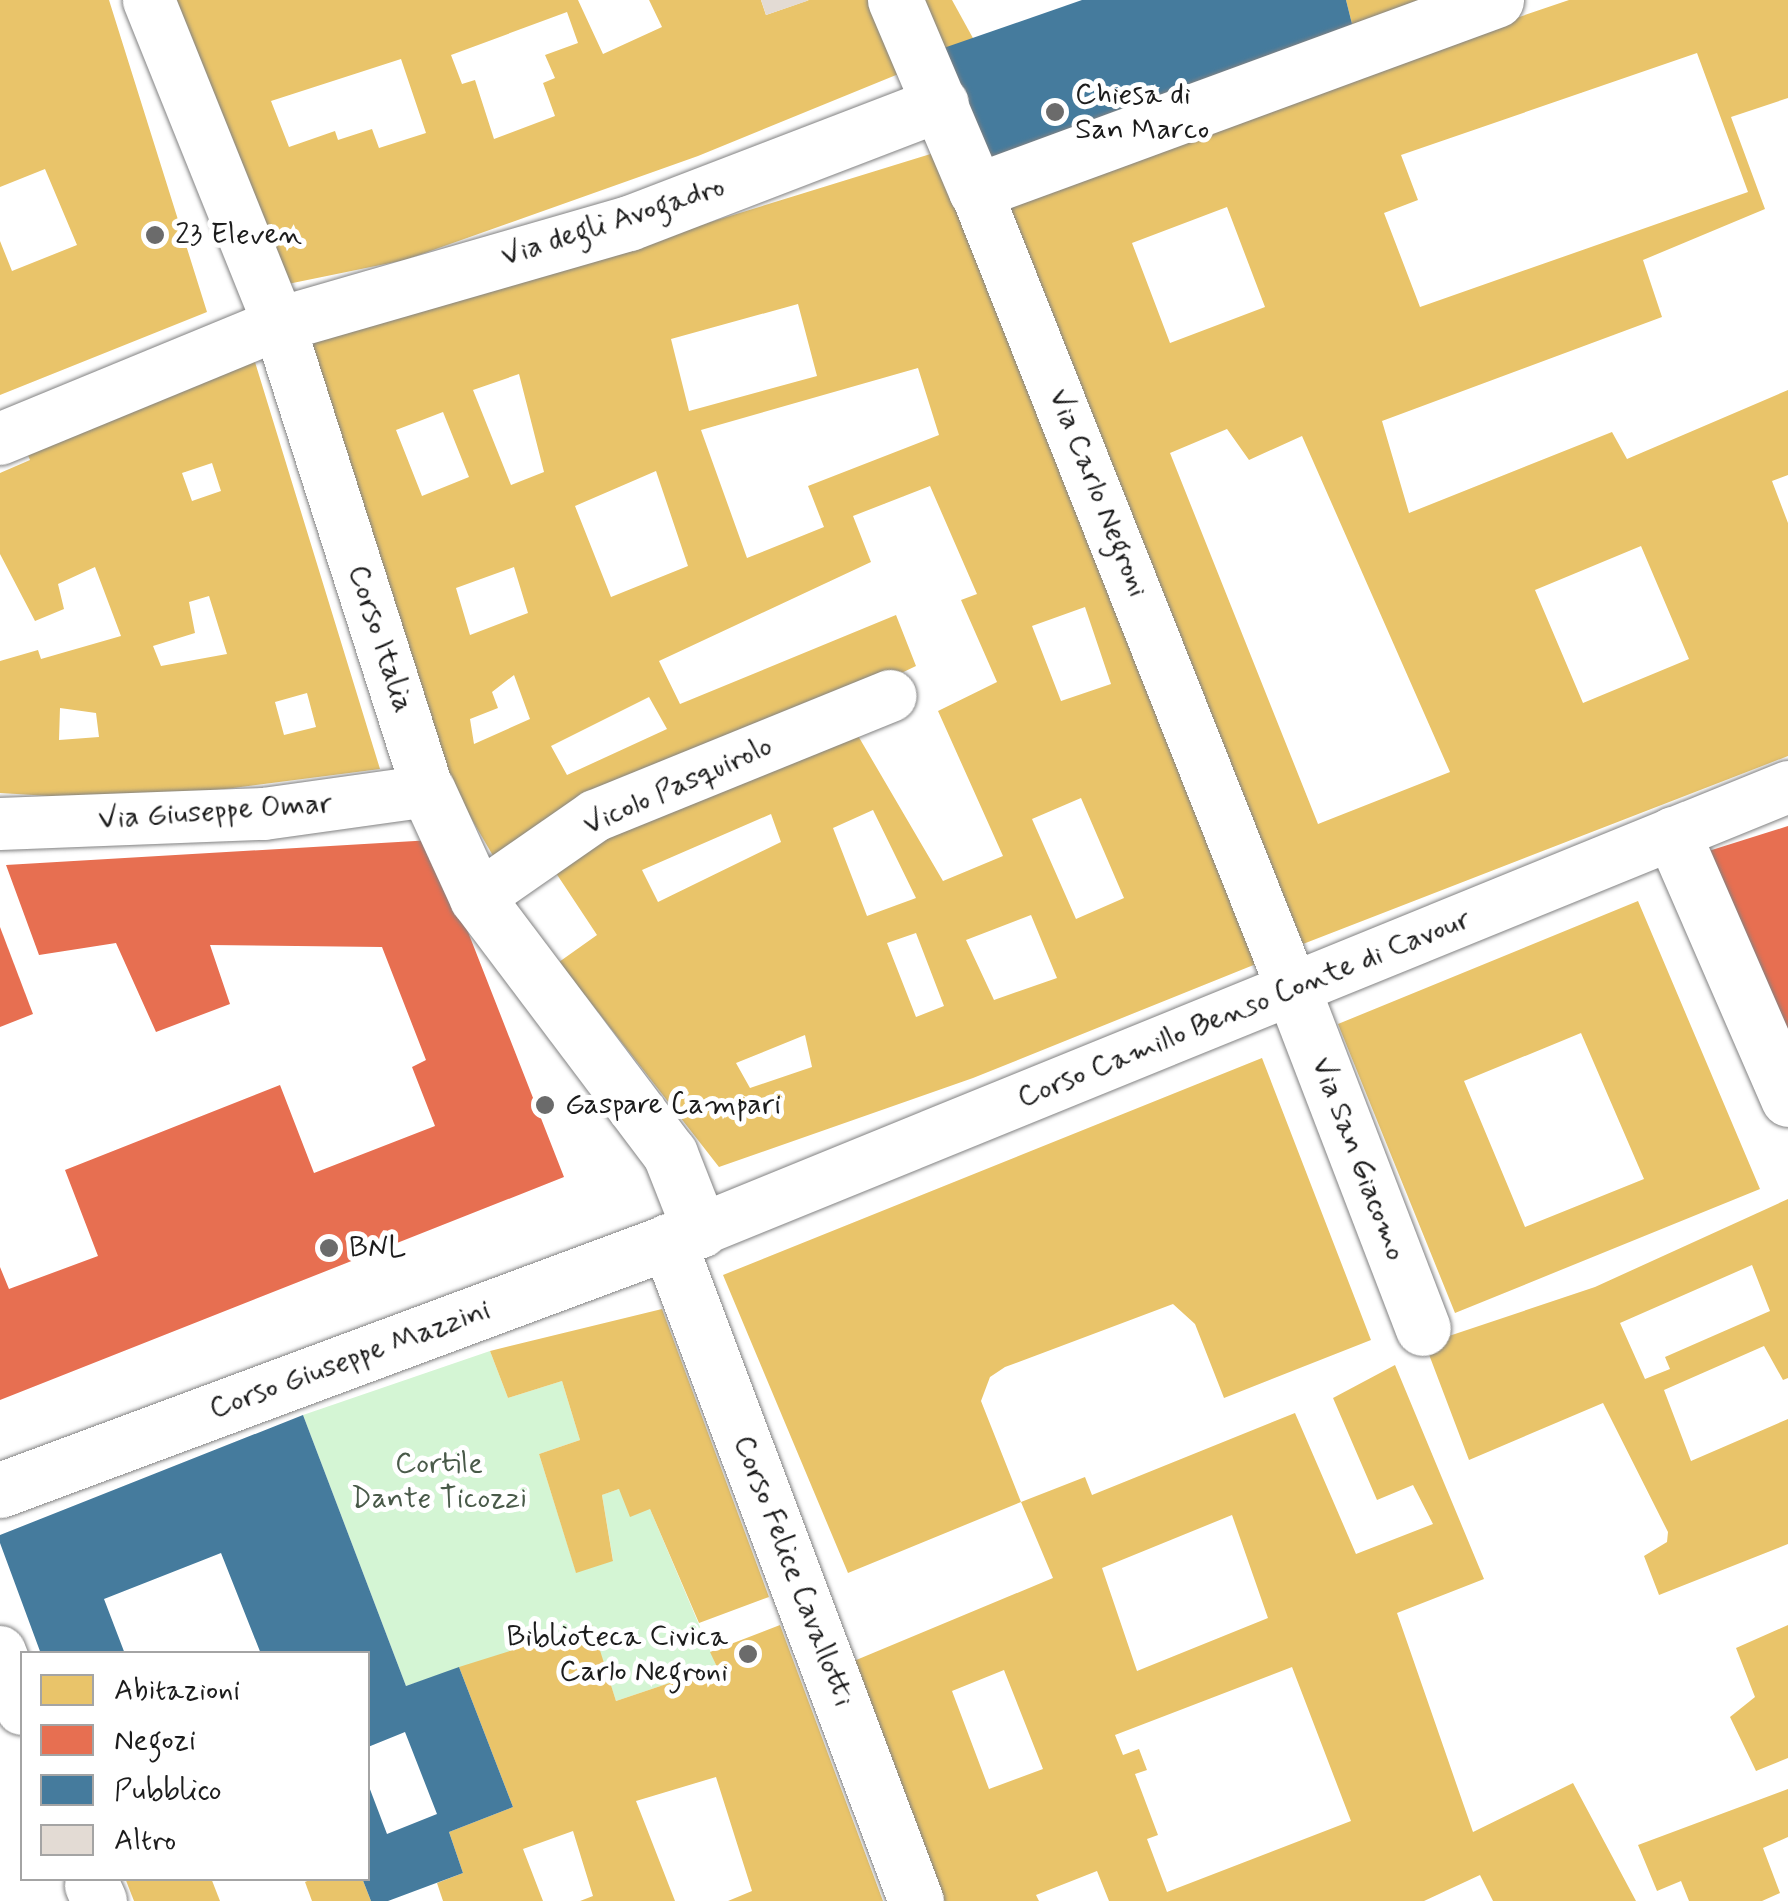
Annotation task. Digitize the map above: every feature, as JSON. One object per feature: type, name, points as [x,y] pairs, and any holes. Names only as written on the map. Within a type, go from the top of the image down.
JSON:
[{"type":"street","name":"Corso Italia","points":[[149,0],[280,324],[428,791],[477,898],[670,1154],[684,1236]]},
{"type":"street","name":"Via Carlo Negroni","points":[[894,0],[941,103],[1293,990]]},
{"type":"street","points":[[976,191],[1496,0]]},
{"type":"street","name":"Via degli Avogadro","points":[[280,324],[629,223],[941,103]]},
{"type":"street","points":[[0,439],[280,324]]},
{"type":"street","name":"Vicolo Pasquirolo","points":[[477,898],[595,816],[891,696]]},
{"type":"street","name":"Corso Camillo Benso Conte di Cavour","points":[[684,1236],[1788,787]]},
{"type":"street","name":"Via Giuseppe Omar","points":[[0,824],[264,814],[428,791]]},
{"type":"street","points":[[1672,834],[1788,1099]]},
{"type":"street","name":"Via San Giacomo","points":[[1293,990],[1423,1328]]},
{"type":"street","name":"Corso Giuseppe Mazzini","points":[[0,1490],[684,1236]]},
{"type":"street","name":"Corso Felice Cavallotti","points":[[684,1236],[916,1901]]},
{"type":"street","points":[[0,1652],[20,1704]]},
{"type":"green space","name":"Cortile Dante Ticozzi","points":[[490,1351],[508,1398],[562,1381],[580,1440],[539,1454],[576,1572],[613,1560],[602,1495],[619,1489],[650,1509],[717,1667],[616,1701],[591,1625],[406,1686],[303,1415]]},
{"type":"building: Abitazioni","points":[[0,0],[109,0],[207,312],[0,395],[0,241],[12,271],[77,245],[45,169],[0,187]]},
{"type":"building: Abitazioni","points":[[169,0],[578,0],[603,54],[662,27],[649,0],[761,0],[766,15],[809,0],[876,0],[901,73],[698,156],[405,260],[278,286]],"holes":[[[567,12],[578,43],[545,55],[555,78],[543,83],[555,116],[494,139],[475,80],[462,84],[451,55]],[[401,59],[426,133],[379,148],[372,129],[338,140],[335,131],[289,147],[271,101]]]},
{"type":"building: Abitazioni","points":[[912,0],[952,0],[974,40],[935,51]]},
{"type":"building: Abitazioni","points":[[1346,0],[1460,0],[1356,40]]},
{"type":"building: Abitazioni","points":[[1569,0],[1788,0],[1788,98],[1731,117],[1765,209],[1643,260],[1662,317],[1382,421],[1409,513],[1612,432],[1627,459],[1788,390],[1788,475],[1772,481],[1788,523],[1788,756],[1303,944],[998,195]],"holes":[[[1697,53],[1748,192],[1420,307],[1384,213],[1418,200],[1401,155]],[[1227,207],[1265,307],[1170,343],[1132,243]],[[1227,429],[1249,460],[1302,436],[1450,772],[1318,824],[1170,453]],[[1641,546],[1689,659],[1583,703],[1535,590]]]},
{"type":"building: Abitazioni","points":[[937,152],[1266,960],[973,1078],[719,1167],[559,962],[597,935],[550,864],[586,836],[857,734],[943,881],[1003,856],[938,711],[997,682],[961,600],[977,594],[930,486],[853,516],[871,562],[659,661],[680,704],[896,615],[916,666],[499,866],[425,739],[296,343],[419,312]],"holes":[[[798,304],[817,376],[689,411],[671,339]],[[918,368],[939,435],[808,486],[824,527],[747,558],[701,430]],[[519,374],[544,472],[511,485],[473,390]],[[443,412],[469,477],[422,496],[396,430]],[[656,471],[688,566],[611,597],[575,506]],[[514,567],[528,613],[470,635],[456,588]],[[1085,607],[1111,684],[1061,701],[1032,626]],[[514,675],[530,719],[474,744],[470,719],[498,708],[492,692]],[[649,697],[667,729],[567,775],[551,746]],[[1081,798],[1124,898],[1076,919],[1032,819]],[[873,810],[916,898],[867,916],[833,828]],[[771,814],[781,842],[658,902],[642,870]],[[1031,915],[1057,978],[994,1000],[966,940]],[[916,933],[944,1006],[916,1017],[887,943]],[[805,1035],[812,1067],[750,1088],[736,1063]]]},
{"type":"building: Abitazioni","points":[[251,349],[380,769],[133,801],[0,793],[0,661],[38,650],[41,659],[121,636],[95,567],[58,584],[64,609],[35,621],[0,554],[0,473],[30,460],[22,441]],"holes":[[[212,463],[221,491],[192,501],[182,473]],[[209,596],[227,654],[161,666],[153,646],[195,633],[189,602]],[[307,693],[316,727],[284,735],[275,702]],[[60,708],[96,713],[99,737],[59,740]]]},
{"type":"building: Abitazioni","points":[[1638,901],[1760,1189],[1455,1313],[1338,1024]],"holes":[[[1581,1033],[1644,1179],[1525,1227],[1464,1081]]]},
{"type":"building: Abitazioni","points":[[1262,1058],[1371,1340],[1224,1398],[1195,1324],[1173,1304],[1005,1367],[990,1377],[981,1401],[1021,1502],[848,1573],[723,1275]]},
{"type":"building: Abitazioni","points":[[1788,1199],[1788,1378],[1783,1380],[1764,1346],[1664,1390],[1691,1461],[1788,1419],[1788,1544],[1659,1595],[1644,1556],[1667,1542],[1668,1532],[1603,1403],[1469,1460],[1425,1344],[1595,1287]],"holes":[[[1752,1265],[1770,1311],[1665,1357],[1670,1369],[1645,1379],[1620,1323]]]},
{"type":"building: Abitazioni","points":[[662,1309],[769,1597],[699,1623],[650,1509],[630,1517],[619,1489],[602,1495],[613,1561],[576,1573],[539,1454],[580,1440],[562,1381],[508,1398],[490,1351]]},
{"type":"building: Abitazioni","points":[[1395,1365],[1484,1579],[1397,1613],[1473,1832],[1573,1783],[1636,1901],[1493,1901],[1480,1875],[1424,1901],[1109,1901],[1097,1871],[1036,1895],[1039,1901],[939,1901],[849,1663],[1053,1578],[1021,1502],[1085,1477],[1092,1495],[1295,1413],[1356,1554],[1433,1524],[1413,1485],[1377,1500],[1333,1398]],"holes":[[[1232,1515],[1268,1618],[1137,1671],[1102,1568]],[[1292,1667],[1351,1821],[1167,1892],[1147,1839],[1158,1835],[1135,1774],[1147,1770],[1139,1749],[1123,1755],[1115,1735]],[[1004,1670],[1043,1769],[989,1789],[952,1691]]]},
{"type":"building: Abitazioni","points":[[592,1625],[616,1701],[717,1667],[710,1652],[780,1625],[883,1901],[728,1901],[752,1891],[716,1777],[636,1801],[675,1901],[580,1901],[593,1896],[573,1831],[523,1849],[543,1901],[443,1901],[437,1883],[463,1873],[449,1832],[513,1807],[459,1667]]},
{"type":"building: Abitazioni","points":[[1788,1625],[1788,1758],[1756,1771],[1730,1717],[1755,1697],[1736,1648]]},
{"type":"building: Abitazioni","points":[[1788,1789],[1788,1837],[1763,1848],[1780,1893],[1762,1901],[1689,1901],[1681,1881],[1657,1891],[1638,1845]]},
{"type":"building: Abitazioni","points":[[126,1881],[212,1881],[220,1901],[134,1901]]},
{"type":"building: Abitazioni","points":[[363,1881],[371,1901],[312,1901],[305,1882]]},
{"type":"building: Negozi","points":[[1788,826],[1788,1060],[1699,854]]},
{"type":"building: Negozi","points":[[432,840],[564,1177],[0,1400],[0,1267],[9,1289],[98,1256],[65,1170],[280,1085],[314,1173],[435,1126],[412,1067],[426,1060],[382,947],[210,945],[230,1004],[156,1032],[116,943],[39,955],[6,865]]},
{"type":"building: Negozi","points":[[0,927],[33,1014],[0,1027]]},
{"type":"building: Pubblico","name":"Chiesa di San Marco","points":[[1082,0],[1346,0],[1356,40],[980,172],[935,51]]},
{"type":"building: Pubblico","points":[[303,1415],[406,1686],[459,1667],[513,1807],[449,1832],[463,1873],[388,1901],[371,1901],[363,1881],[370,1881],[370,1789],[387,1834],[437,1814],[405,1732],[370,1746],[370,1651],[260,1651],[221,1553],[104,1599],[124,1651],[40,1651],[0,1535]]},
{"type":"building: Altro","points":[[761,0],[807,0],[807,1],[766,15]]},
{"type":"place","name":"Chiesa di San Marco","points":[[1055,112]]},
{"type":"place","name":"23 Eleven","points":[[155,235]]},
{"type":"place","name":"Gaspare Campari","points":[[545,1105]]},
{"type":"place","name":"BNL","points":[[329,1248]]},
{"type":"place","name":"Biblioteca Civica Carlo Negroni","points":[[748,1654]]}]
